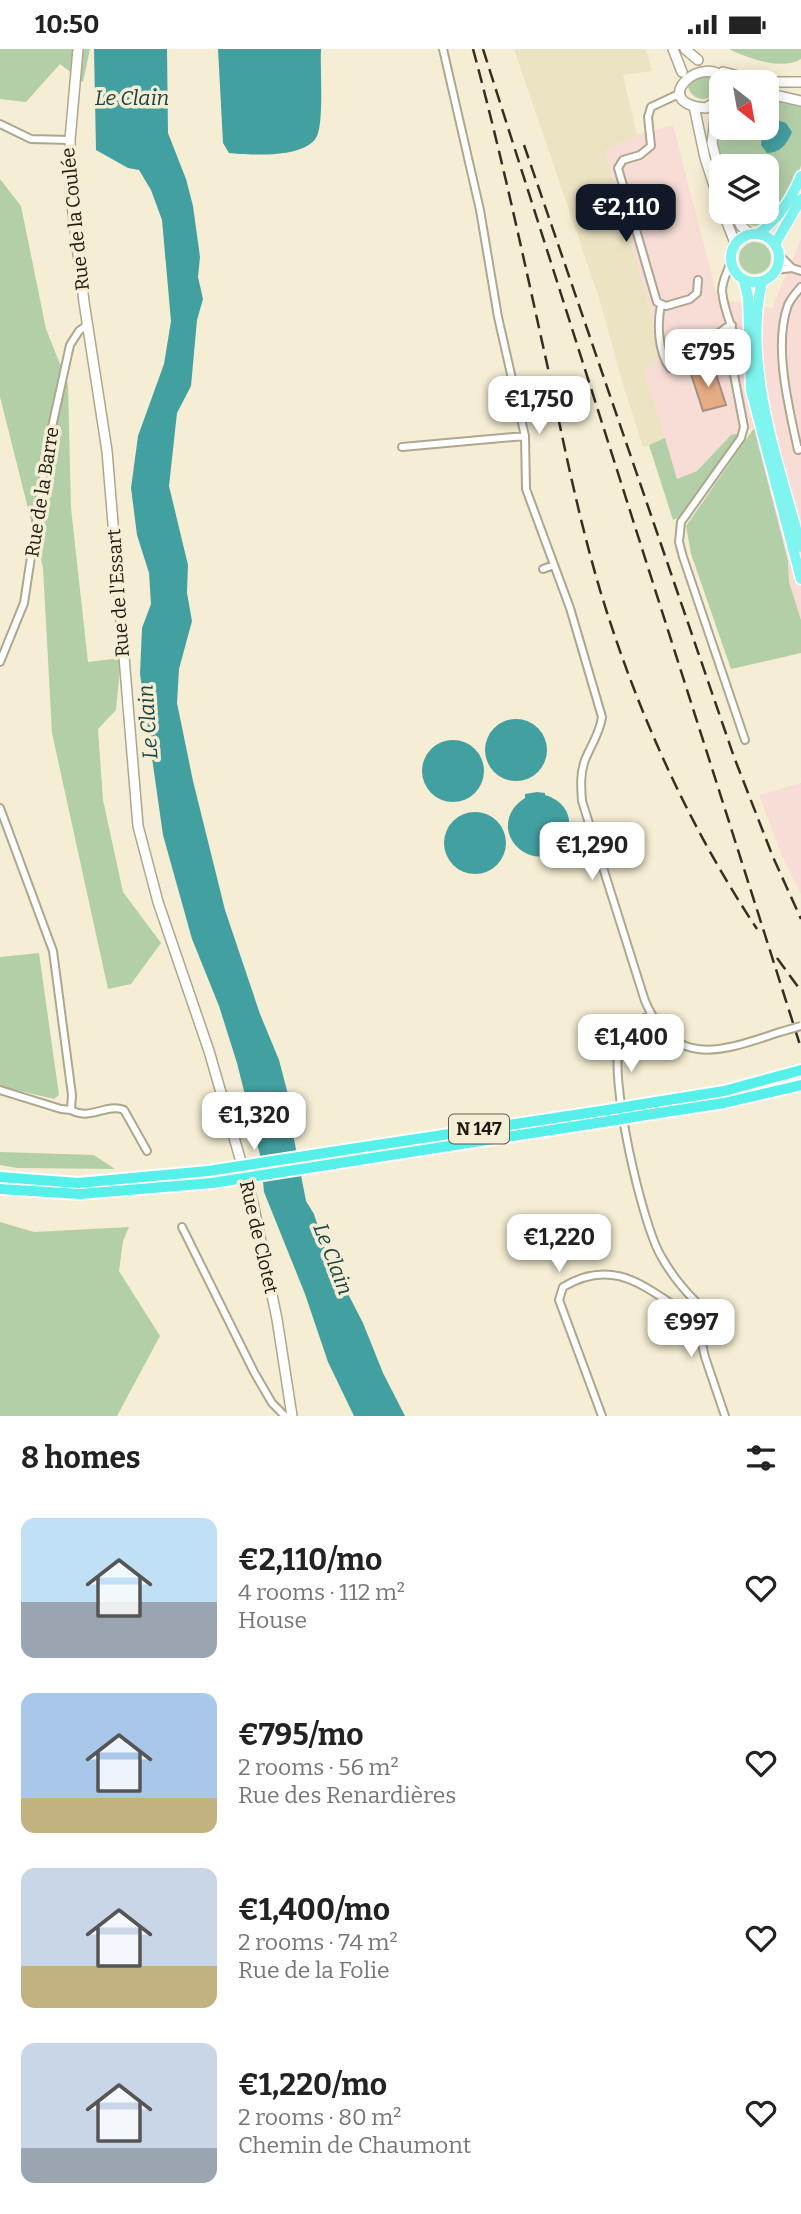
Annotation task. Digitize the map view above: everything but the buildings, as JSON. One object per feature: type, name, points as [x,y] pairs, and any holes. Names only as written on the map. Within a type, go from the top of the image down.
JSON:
[{"type":"highway","name":"N 147","points":[[632,1112],[799,1071]]},
{"type":"highway","name":"N 147","points":[[0,1177],[33,1181],[97,1182],[208,1171],[615,1114],[724,1103],[800,1085]]},
{"type":"highway","name":"N 147","points":[[0,1189],[80,1194],[212,1183],[615,1114]]},
{"type":"main road","points":[[70,140],[78,49]]},
{"type":"main road","points":[[673,49],[682,72]]},
{"type":"main road","points":[[685,49],[698,60]]},
{"type":"main road","points":[[709,170],[694,106],[681,93],[679,82],[682,72],[698,60],[708,60],[720,70]]},
{"type":"main road","points":[[779,82],[801,82]]},
{"type":"main road","points":[[779,96],[801,101]]},
{"type":"main road","points":[[694,106],[709,106]]},
{"type":"main road","name":"Rue de la Coulée","points":[[70,140],[71,197],[87,325]]},
{"type":"main road","points":[[801,176],[784,208],[771,224],[735,243],[730,264],[744,281],[748,296],[748,361],[757,419],[801,579]]},
{"type":"main road","points":[[775,244],[801,199]]},
{"type":"main road","points":[[728,224],[735,243]]},
{"type":"main road","points":[[740,224],[754,233],[769,237],[779,255],[775,270],[762,281],[758,301],[758,357],[763,402],[801,547]]},
{"type":"main road","points":[[744,281],[762,281]]},
{"type":"main road","name":"Rue de l'Essart","points":[[87,325],[107,451],[134,799],[138,826],[158,902]]},
{"type":"main road","name":"Rue de Clotet","points":[[158,902],[209,1051],[253,1203],[277,1319],[292,1416]]},
{"type":"street","points":[[443,49],[480,210],[498,317],[525,436],[526,489],[532,513],[560,582],[602,717],[601,729],[584,762],[580,781],[582,801],[639,985],[651,1015],[670,1038],[702,1050],[730,1049],[801,1025]]},
{"type":"street","points":[[681,93],[651,107],[651,146],[640,155],[623,160],[618,168],[656,298],[661,305],[659,315],[664,360],[670,368],[713,355],[718,348],[719,333],[730,326]]},
{"type":"street","name":"Rue de la Coulée","points":[[0,124],[31,139],[70,140]]},
{"type":"street","points":[[779,255],[792,268]]},
{"type":"street","points":[[730,264],[722,289],[730,326],[748,361]]},
{"type":"street","points":[[775,270],[792,268],[801,271]]},
{"type":"street","points":[[661,305],[666,306],[695,297],[699,288],[698,280]]},
{"type":"street","points":[[800,449],[788,401],[783,340],[788,305],[801,287]]},
{"type":"street","name":"Rue de la Barre","points":[[0,662],[24,603],[48,445],[70,345],[79,331],[87,325]]},
{"type":"street","points":[[730,326],[726,337],[744,428],[736,445],[681,522],[679,542],[745,740]]},
{"type":"street","points":[[402,447],[525,436]]},
{"type":"street","points":[[543,569],[554,565]]},
{"type":"street","points":[[0,808],[53,951],[72,1095],[71,1110]]},
{"type":"street","points":[[651,1015],[627,1030],[617,1053],[617,1073],[633,1171],[644,1215],[660,1255],[674,1278],[706,1313],[730,1331]]},
{"type":"street","points":[[0,1090],[79,1114],[89,1115],[119,1108],[124,1110],[136,1127],[147,1151]]},
{"type":"street","points":[[183,1227],[254,1372],[272,1403],[285,1416]]},
{"type":"street","points":[[602,1416],[559,1300],[563,1287],[603,1274],[622,1275],[696,1319],[705,1357],[725,1416]]},
{"type":"street","points":[[696,1319],[706,1313]]},
{"type":"shaded area","points":[[514,49],[646,49],[652,71],[623,75],[637,135],[605,150],[650,310],[657,348],[656,361],[644,373],[665,438],[643,447],[600,301]]},
{"type":"shaded area","points":[[673,125],[718,299],[772,308],[801,239],[801,620],[789,582],[788,561],[754,428],[731,435],[697,471],[677,479],[644,373],[656,361],[657,348],[650,310],[605,149],[637,135]]},
{"type":"shaded area","points":[[801,783],[801,894],[782,856],[759,795]]},
{"type":"green space","points":[[0,49],[90,49],[83,82],[60,64],[26,102],[0,99]]},
{"type":"green space","points":[[729,49],[801,49],[801,59],[785,64],[775,63]]},
{"type":"green space","points":[[709,70],[709,98],[703,99],[692,95],[688,84],[692,73]]},
{"type":"green space","points":[[779,99],[801,104],[801,165],[792,188],[779,209],[779,154],[720,154],[717,140],[779,140]]},
{"type":"green space","points":[[0,179],[21,206],[46,329],[68,384],[71,508],[88,662],[121,658],[116,710],[98,729],[103,800],[123,892],[161,943],[131,984],[108,989],[52,733],[43,568],[0,397]]},
{"type":"green space","points":[[755,242],[766,247],[771,258],[766,269],[755,274],[744,269],[739,258],[744,247]]},
{"type":"green space","points":[[754,428],[788,561],[789,582],[801,620],[801,653],[731,669],[691,554],[686,526]]},
{"type":"green space","points":[[740,433],[680,517],[673,520],[649,445],[665,438],[677,479],[697,471],[731,435]]},
{"type":"green space","points":[[39,953],[59,1095],[54,1099],[0,1086],[0,957]]},
{"type":"green space","points":[[0,1152],[94,1155],[115,1169],[17,1168],[0,1165]]},
{"type":"green space","points":[[0,1222],[34,1232],[129,1227],[123,1241],[119,1271],[160,1336],[117,1416],[0,1416]]},
{"type":"water","name":"Le Clain","points":[[94,49],[167,49],[168,133],[186,179],[193,206],[200,257],[198,277],[203,299],[197,320],[191,386],[177,413],[169,486],[188,565],[187,593],[192,621],[179,669],[177,703],[225,910],[260,1014],[279,1060],[291,1106],[294,1139],[306,1201],[314,1214],[325,1249],[363,1323],[383,1373],[405,1416],[354,1416],[328,1362],[305,1294],[264,1192],[261,1159],[237,1063],[219,1006],[192,939],[163,835],[140,674],[142,628],[151,604],[149,573],[137,535],[131,488],[138,436],[164,364],[171,321],[162,220],[151,190],[139,170],[128,168],[96,150]]},
{"type":"water","points":[[218,49],[321,49],[319,128],[311,143],[302,149],[277,154],[229,153],[223,143]]},
{"type":"water","points":[[779,121],[786,123],[792,132],[776,151],[767,153],[761,145],[762,140],[779,140]]},
{"type":"water","points":[[516,719],[528,721],[538,728],[545,738],[545,762],[538,772],[528,779],[516,781],[504,779],[494,772],[487,762],[485,750],[487,738],[494,728],[504,721]]},
{"type":"water","points":[[447,740],[459,740],[475,749],[482,759],[482,783],[475,793],[459,802],[447,802],[436,797],[427,788],[422,777],[422,765],[427,754],[436,745]]},
{"type":"water","points":[[545,793],[560,803],[567,814],[569,826],[566,838],[559,848],[549,855],[536,856],[522,851],[515,844],[508,829],[512,811],[525,798],[525,794]]},
{"type":"water","points":[[469,812],[481,812],[497,821],[504,831],[504,855],[497,865],[481,874],[469,874],[458,869],[449,860],[444,849],[444,837],[449,826],[458,817]]},
{"type":"railway","points":[[473,49],[513,211],[579,509],[614,634],[647,722],[686,807],[708,849],[757,929]]},
{"type":"railway","points":[[483,49],[801,1048]]},
{"type":"railway","points":[[524,145],[734,757],[773,857],[801,919]]},
{"type":"railway","points":[[777,958],[801,991]]}]
